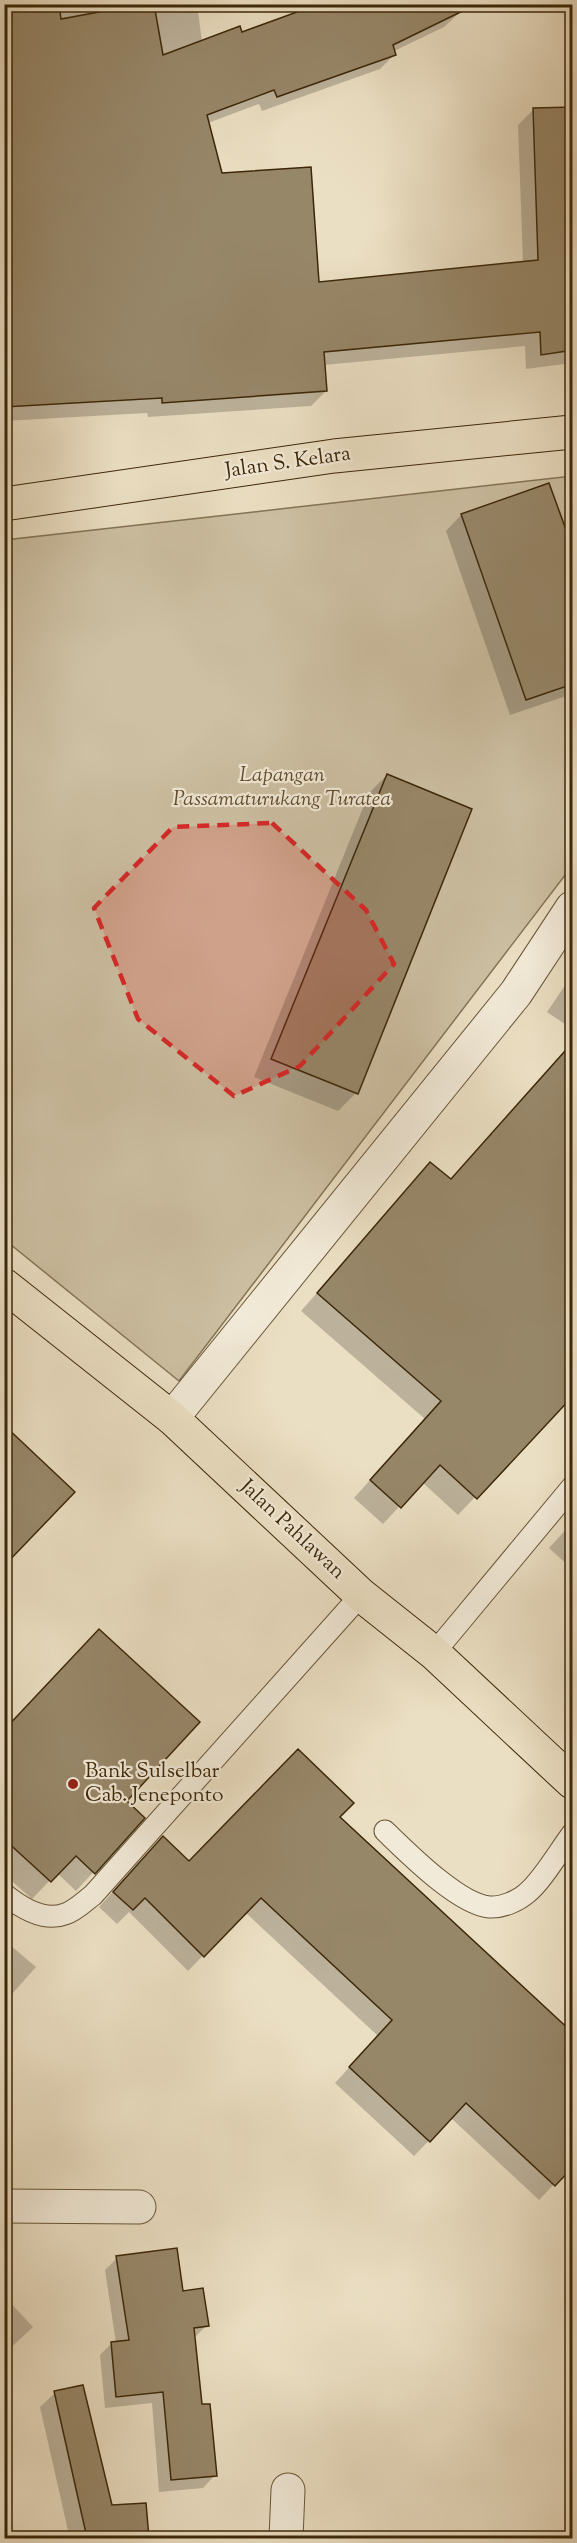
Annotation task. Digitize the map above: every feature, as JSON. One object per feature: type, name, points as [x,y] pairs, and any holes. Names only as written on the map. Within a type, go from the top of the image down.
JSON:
[{"type":"main road","name":"Jalan S. Kelara","points":[[4,504],[334,456],[573,432]]},
{"type":"main road","name":"Jalan Pahlawan","points":[[4,1285],[172,1418],[361,1595],[434,1653],[573,1782]]},
{"type":"street","points":[[172,1418],[516,993],[573,908]]},
{"type":"street","points":[[4,2206],[139,2207]]},
{"type":"street","points":[[286,2538],[288,2490]]},
{"type":"lane","points":[[434,1653],[573,1487]]},
{"type":"lane","points":[[4,1894],[18,1905],[46,1916],[66,1914],[93,1895],[361,1595]]},
{"type":"lane","points":[[385,1831],[424,1867],[464,1898],[489,1907],[509,1904],[528,1892],[573,1834]]},
{"type":"highlighted area","points":[[272,823],[366,910],[394,964],[300,1066],[234,1096],[138,1019],[94,908],[173,827]]},
{"type":"green space","name":"Lapangan Passamaturukang Turatea","points":[[572,476],[572,866],[179,1381],[5,1240],[5,540]]},
{"type":"building","points":[[4,4],[59,4],[61,19],[142,4],[154,4],[163,55],[240,26],[242,32],[319,4],[477,4],[393,45],[396,55],[277,97],[274,90],[207,115],[222,173],[311,167],[319,282],[538,260],[533,108],[573,107],[573,350],[541,355],[540,332],[324,352],[327,391],[162,403],[162,398],[4,407]]},
{"type":"building","points":[[549,483],[573,549],[573,684],[526,700],[461,514]]},
{"type":"building","points":[[387,774],[472,809],[358,1094],[271,1059]]},
{"type":"building","points":[[573,1042],[573,1396],[477,1499],[440,1465],[401,1508],[370,1480],[441,1401],[317,1293],[430,1162],[451,1179]]},
{"type":"building","points":[[4,1425],[75,1492],[4,1566]]},
{"type":"building","name":"Bank Sulselbar Cab. Jeneponto","points":[[99,1629],[200,1722],[127,1801],[145,1818],[95,1874],[76,1856],[51,1882],[4,1839],[4,1730]]},
{"type":"building","points":[[298,1749],[354,1803],[340,1817],[573,2033],[573,2167],[555,2186],[466,2103],[430,2142],[349,2067],[392,2020],[261,1898],[204,1957],[145,1898],[133,1910],[113,1892],[163,1836],[189,1861]]},
{"type":"building","points":[[177,2248],[183,2291],[203,2288],[209,2326],[194,2328],[202,2404],[210,2404],[217,2476],[171,2480],[163,2392],[116,2397],[111,2342],[129,2340],[116,2256]]},
{"type":"building","points":[[83,2385],[112,2505],[146,2503],[149,2538],[87,2538],[54,2391]]},
{"type":"place","name":"Bank Sulselbar Cab. Jeneponto","points":[[73,1784]]}]
